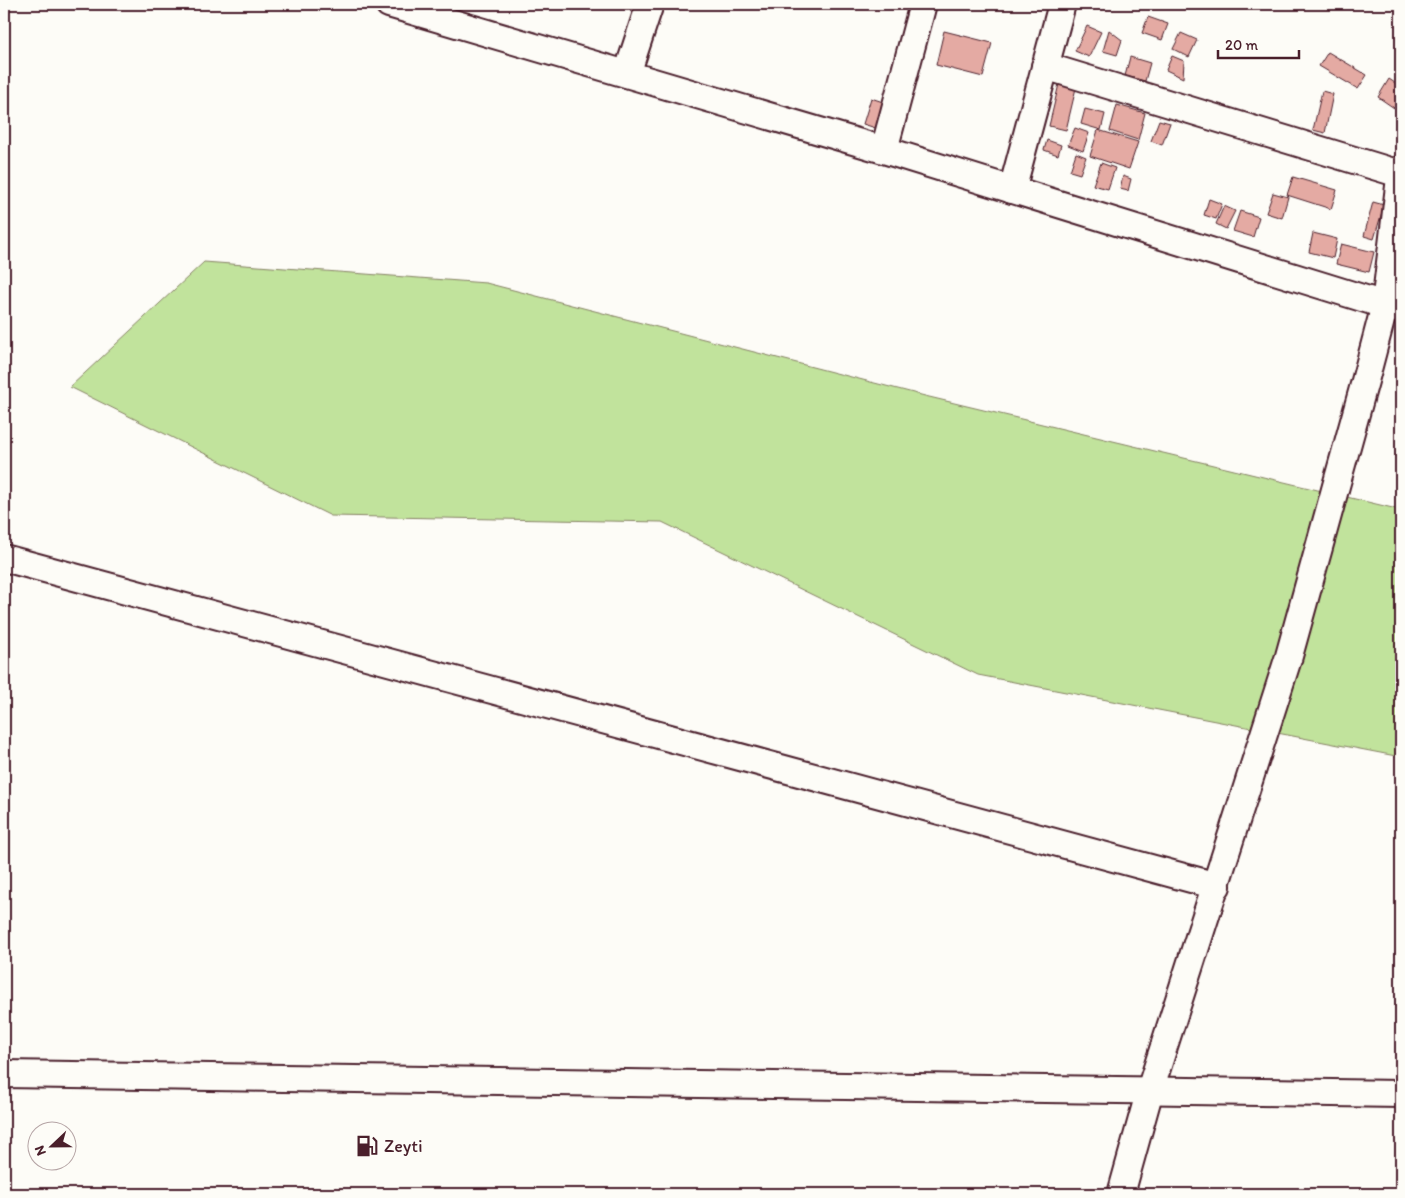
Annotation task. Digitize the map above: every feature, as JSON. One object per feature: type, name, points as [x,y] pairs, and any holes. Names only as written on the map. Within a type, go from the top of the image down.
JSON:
[{"type":"street","points":[[389,4],[884,150],[1393,308]]},
{"type":"street","points":[[627,74],[650,4]]},
{"type":"street","points":[[884,150],[923,4]]},
{"type":"street","points":[[1012,190],[1062,4]]},
{"type":"street","points":[[1045,66],[1401,172],[1393,308],[1289,656],[1217,886],[1150,1090],[1121,1194]]},
{"type":"street","points":[[4,558],[1217,886]]},
{"type":"street","points":[[4,1074],[1401,1094]]},
{"type":"green space","points":[[204,262],[486,283],[925,396],[1401,510],[1401,757],[978,675],[662,522],[331,516],[70,387]]},
{"type":"building","points":[[1148,17],[1168,24],[1162,40],[1142,33]]},
{"type":"building","points":[[1087,26],[1101,32],[1089,57],[1075,51]]},
{"type":"building","points":[[1109,30],[1122,40],[1117,55],[1103,51]]},
{"type":"building","points":[[944,31],[992,43],[983,77],[936,65]]},
{"type":"building","points":[[1181,33],[1197,40],[1189,57],[1173,49]]},
{"type":"building","points":[[1328,52],[1367,75],[1358,89],[1319,66]]},
{"type":"building","points":[[1172,56],[1184,61],[1183,78],[1166,70]]},
{"type":"building","points":[[1130,57],[1150,63],[1145,81],[1125,76]]},
{"type":"building","points":[[1389,79],[1401,87],[1401,103],[1397,110],[1378,97]]},
{"type":"building","points":[[1059,84],[1076,88],[1066,130],[1049,126]]},
{"type":"building","points":[[1322,91],[1333,94],[1325,133],[1313,130]]},
{"type":"building","points":[[871,98],[889,104],[882,130],[863,124]]},
{"type":"building","points":[[1117,105],[1145,113],[1138,140],[1110,131]]},
{"type":"building","points":[[1085,109],[1105,114],[1101,130],[1081,124]]},
{"type":"building","points":[[1159,120],[1170,123],[1162,145],[1151,141]]},
{"type":"building","points":[[1075,128],[1089,133],[1083,151],[1068,145]]},
{"type":"building","points":[[1098,130],[1138,142],[1129,169],[1090,156]]},
{"type":"building","points":[[1047,140],[1061,145],[1058,155],[1044,150]]},
{"type":"building","points":[[1076,153],[1086,157],[1080,174],[1070,171]]},
{"type":"building","points":[[1101,163],[1115,168],[1108,189],[1093,185]]},
{"type":"building","points":[[1123,176],[1131,179],[1128,191],[1120,189]]},
{"type":"building","points":[[1293,177],[1337,190],[1331,209],[1287,195]]},
{"type":"building","points":[[1273,193],[1288,197],[1282,218],[1266,213]]},
{"type":"building","points":[[1209,199],[1222,204],[1216,219],[1204,215]]},
{"type":"building","points":[[1373,202],[1384,205],[1374,239],[1364,236]]},
{"type":"building","points":[[1224,206],[1235,211],[1226,229],[1216,224]]},
{"type":"building","points":[[1240,211],[1259,217],[1253,237],[1233,231]]},
{"type":"building","points":[[1313,233],[1337,239],[1333,258],[1309,252]]},
{"type":"building","points":[[1341,244],[1374,252],[1369,272],[1336,264]]},
{"type":"place","name":"Zeyti","points":[[367,1146]]}]
